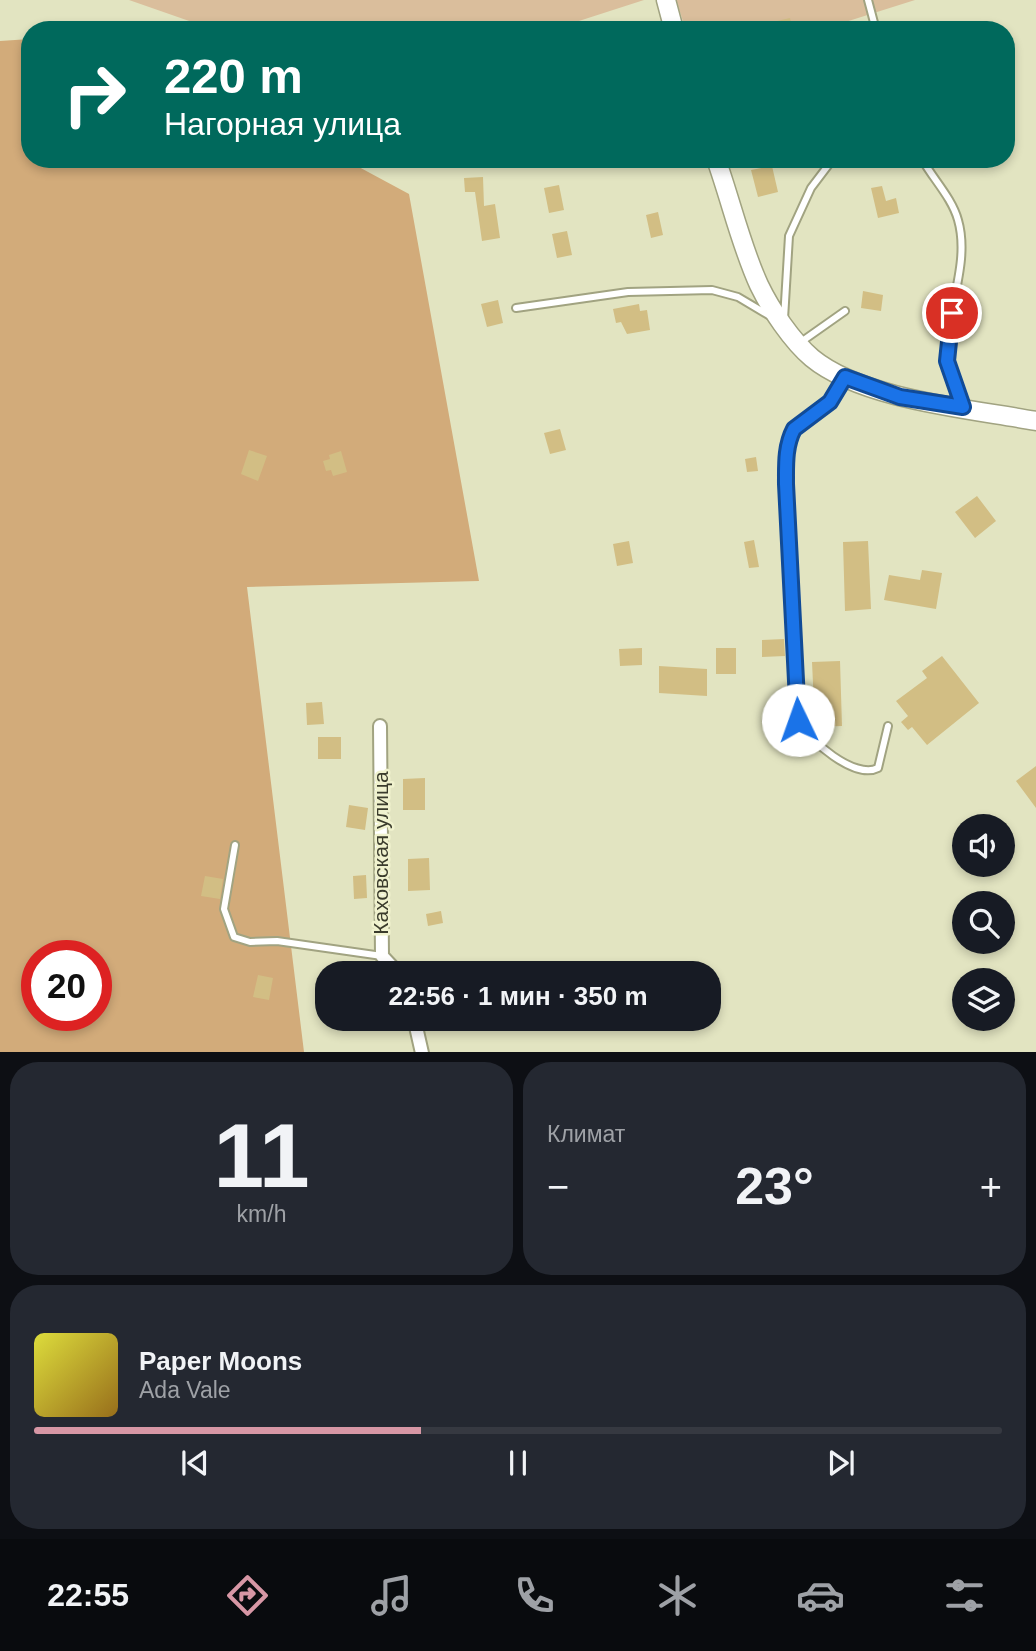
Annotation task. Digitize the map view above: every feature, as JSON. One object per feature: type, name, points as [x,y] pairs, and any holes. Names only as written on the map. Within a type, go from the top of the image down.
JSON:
[{"type":"main road","points":[[666,0],[672,21]]},
{"type":"main road","points":[[719,168],[760,286],[783,324],[812,358],[845,377],[900,397],[1036,421]]},
{"type":"street","name":"Каховская улица","points":[[380,726],[382,956],[387,961]]},
{"type":"street","points":[[417,1031],[422,1052]]},
{"type":"lane","points":[[868,0],[874,21]]},
{"type":"lane","points":[[516,308],[628,292],[712,290],[738,297],[783,324],[789,236],[811,188],[826,168]]},
{"type":"lane","points":[[927,168],[958,220],[960,264],[948,330],[947,361],[963,407]]},
{"type":"lane","points":[[799,343],[845,311]]},
{"type":"lane","points":[[845,377],[830,402],[794,429],[786,457],[798,720],[814,743],[864,771],[878,768],[888,726]]},
{"type":"lane","points":[[235,845],[225,909],[234,937],[250,942],[277,941],[382,956]]},
{"type":"shaded area","points":[[129,0],[644,0],[579,21],[189,21]]},
{"type":"shaded area","points":[[676,0],[915,0],[848,21],[683,21]]},
{"type":"shaded area","points":[[21,40],[21,168],[361,168],[409,194],[479,581],[247,587],[304,1052],[0,1052],[0,41]]},
{"type":"building","points":[[772,168],[778,192],[758,197],[751,170]]},
{"type":"building","points":[[483,177],[484,206],[495,204],[500,238],[482,241],[475,192],[465,192],[464,178]]},
{"type":"building","points":[[559,185],[564,210],[549,213],[544,188]]},
{"type":"building","points":[[882,186],[886,201],[896,198],[899,213],[878,218],[871,188]]},
{"type":"building","points":[[658,212],[663,235],[651,238],[646,215]]},
{"type":"building","points":[[567,231],[572,255],[557,258],[552,234]]},
{"type":"building","points":[[863,291],[883,295],[881,311],[861,308]]},
{"type":"building","points":[[498,300],[503,323],[487,327],[481,304]]},
{"type":"building","points":[[639,304],[640,311],[647,310],[650,330],[627,334],[621,322],[616,323],[613,309]]},
{"type":"building","points":[[560,429],[566,450],[550,454],[544,433]]},
{"type":"building","points":[[249,450],[267,456],[258,481],[241,474]]},
{"type":"building","points":[[341,451],[347,472],[333,476],[331,470],[326,471],[323,461],[330,459],[329,455]]},
{"type":"building","points":[[756,457],[758,471],[747,472],[745,459]]},
{"type":"building","points":[[977,496],[996,521],[975,538],[955,512]]},
{"type":"building","points":[[754,540],[759,567],[749,568],[744,542]]},
{"type":"building","points":[[629,541],[633,563],[617,566],[613,544]]},
{"type":"building","points":[[868,541],[871,609],[845,611],[843,542]]},
{"type":"building","points":[[922,570],[942,573],[936,609],[884,600],[889,575],[920,580]]},
{"type":"building","points":[[784,639],[785,656],[762,657],[762,640]]},
{"type":"building","points":[[642,648],[642,665],[620,666],[619,649]]},
{"type":"building","points":[[716,648],[736,648],[736,674],[716,674]]},
{"type":"building","points":[[942,656],[979,703],[927,745],[912,727],[908,730],[901,722],[908,716],[896,701],[927,678],[922,671]]},
{"type":"building","points":[[840,661],[842,726],[815,727],[812,662]]},
{"type":"building","points":[[659,666],[707,669],[707,696],[659,693]]},
{"type":"building","points":[[322,702],[324,724],[307,725],[306,703]]},
{"type":"building","points":[[318,737],[341,737],[341,759],[318,759]]},
{"type":"building","points":[[1036,766],[1036,808],[1016,781]]},
{"type":"building","points":[[425,778],[425,810],[403,810],[403,779]]},
{"type":"building","points":[[349,805],[368,808],[365,830],[346,827]]},
{"type":"building","points":[[429,858],[430,890],[408,891],[408,859]]},
{"type":"building","points":[[366,875],[367,898],[354,899],[353,876]]},
{"type":"building","points":[[205,876],[223,879],[220,899],[201,896]]},
{"type":"building","points":[[441,911],[443,923],[428,926],[426,914]]},
{"type":"building","points":[[258,975],[273,978],[269,1000],[253,997]]},
{"type":"route","points":[[798,720],[786,484],[786,457],[791,435],[794,429],[830,402],[845,377],[900,397],[963,407],[949,374],[947,361],[948,330],[952,313]]}]
